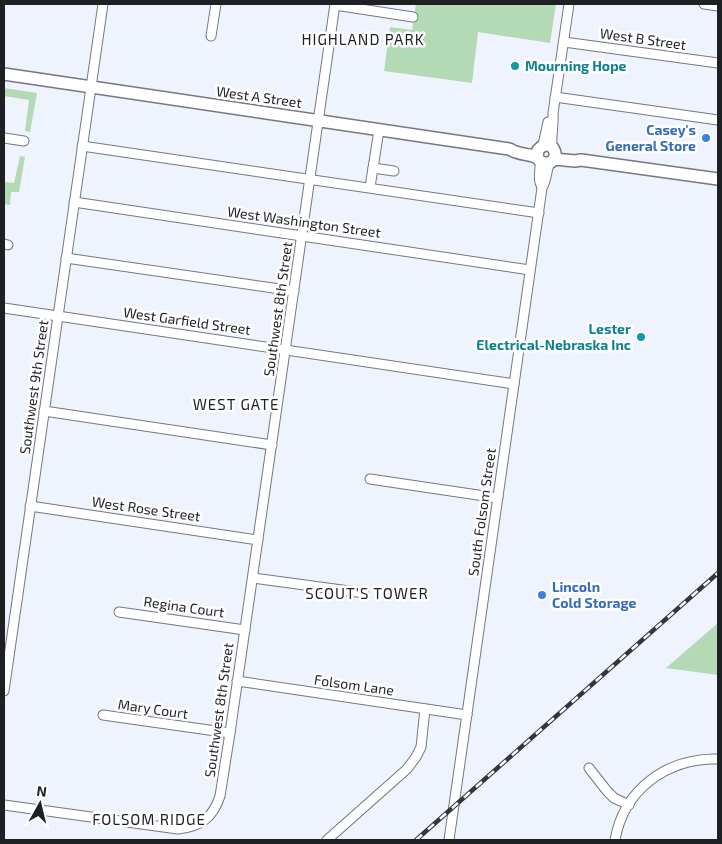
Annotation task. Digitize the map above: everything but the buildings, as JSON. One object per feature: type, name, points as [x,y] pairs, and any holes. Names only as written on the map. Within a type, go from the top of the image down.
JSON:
[{"type":"main road","name":"West A Street","points":[[4,74],[509,149],[517,146],[546,154],[559,153],[575,156],[581,160],[718,179]]},
{"type":"street","name":"Southwest 9th Street","points":[[4,691],[103,4]]},
{"type":"street","points":[[211,36],[216,4]]},
{"type":"street","points":[[335,4],[413,17]]},
{"type":"street","name":"Southwest 8th Street","points":[[4,805],[178,829],[195,826],[203,822],[213,812],[220,796],[335,4]]},
{"type":"street","name":"South Folsom Street","points":[[449,840],[539,213],[542,188],[539,182],[541,167],[554,121],[555,97],[569,4]]},
{"type":"street","points":[[704,4],[718,6]]},
{"type":"street","name":"West B Street","points":[[564,42],[718,63]]},
{"type":"street","points":[[555,97],[718,120]]},
{"type":"street","points":[[370,188],[379,130]]},
{"type":"street","points":[[4,138],[24,141]]},
{"type":"street","points":[[82,146],[539,213]]},
{"type":"street","points":[[373,168],[394,171]]},
{"type":"street","name":"West Washington Street","points":[[74,202],[530,270]]},
{"type":"street","points":[[66,258],[294,291]]},
{"type":"street","name":"West Garfield Street","points":[[4,308],[514,384]]},
{"type":"street","points":[[44,411],[272,445]]},
{"type":"street","points":[[370,479],[498,498]]},
{"type":"street","name":"West Rose Street","points":[[30,506],[258,540]]},
{"type":"street","points":[[252,578],[364,593]]},
{"type":"street","name":"Regina Court","points":[[118,612],[245,630]]},
{"type":"street","name":"Folsom Lane","points":[[237,681],[467,715]]},
{"type":"street","points":[[327,840],[407,770],[416,758],[420,747],[425,709]]},
{"type":"street","name":"Mary Court","points":[[103,715],[230,733]]},
{"type":"street","points":[[615,840],[628,805],[640,789],[650,780],[676,765],[690,761],[718,758]]},
{"type":"street","points":[[588,768],[606,791],[614,798],[628,805]]},
{"type":"green space","points":[[416,4],[556,4],[550,43],[478,32],[472,83],[384,71],[390,27],[412,30]]},
{"type":"green space","points":[[4,88],[37,93],[30,132],[25,131],[29,100],[4,96]]},
{"type":"green space","points":[[20,156],[25,157],[19,192],[11,192],[10,205],[4,204],[4,182],[14,183]]},
{"type":"green space","points":[[718,623],[718,675],[666,668]]},
{"type":"railway","points":[[416,840],[718,573]]},
{"type":"place","name":"Mourning Hope","points":[[515,66]]},
{"type":"place","name":"Casey's General Store","points":[[706,138]]},
{"type":"place","name":"Lester Electrical-Nebraska Inc","points":[[641,337]]},
{"type":"place","name":"Lincoln Cold Storage","points":[[542,595]]},
{"type":"district","name":"HIGHLAND PARK","points":[[363,40]]},
{"type":"district","name":"WEST GATE","points":[[236,405]]},
{"type":"district","name":"SCOUT'S TOWER","points":[[367,594]]},
{"type":"district","name":"FOLSOM RIDGE","points":[[149,820]]}]
